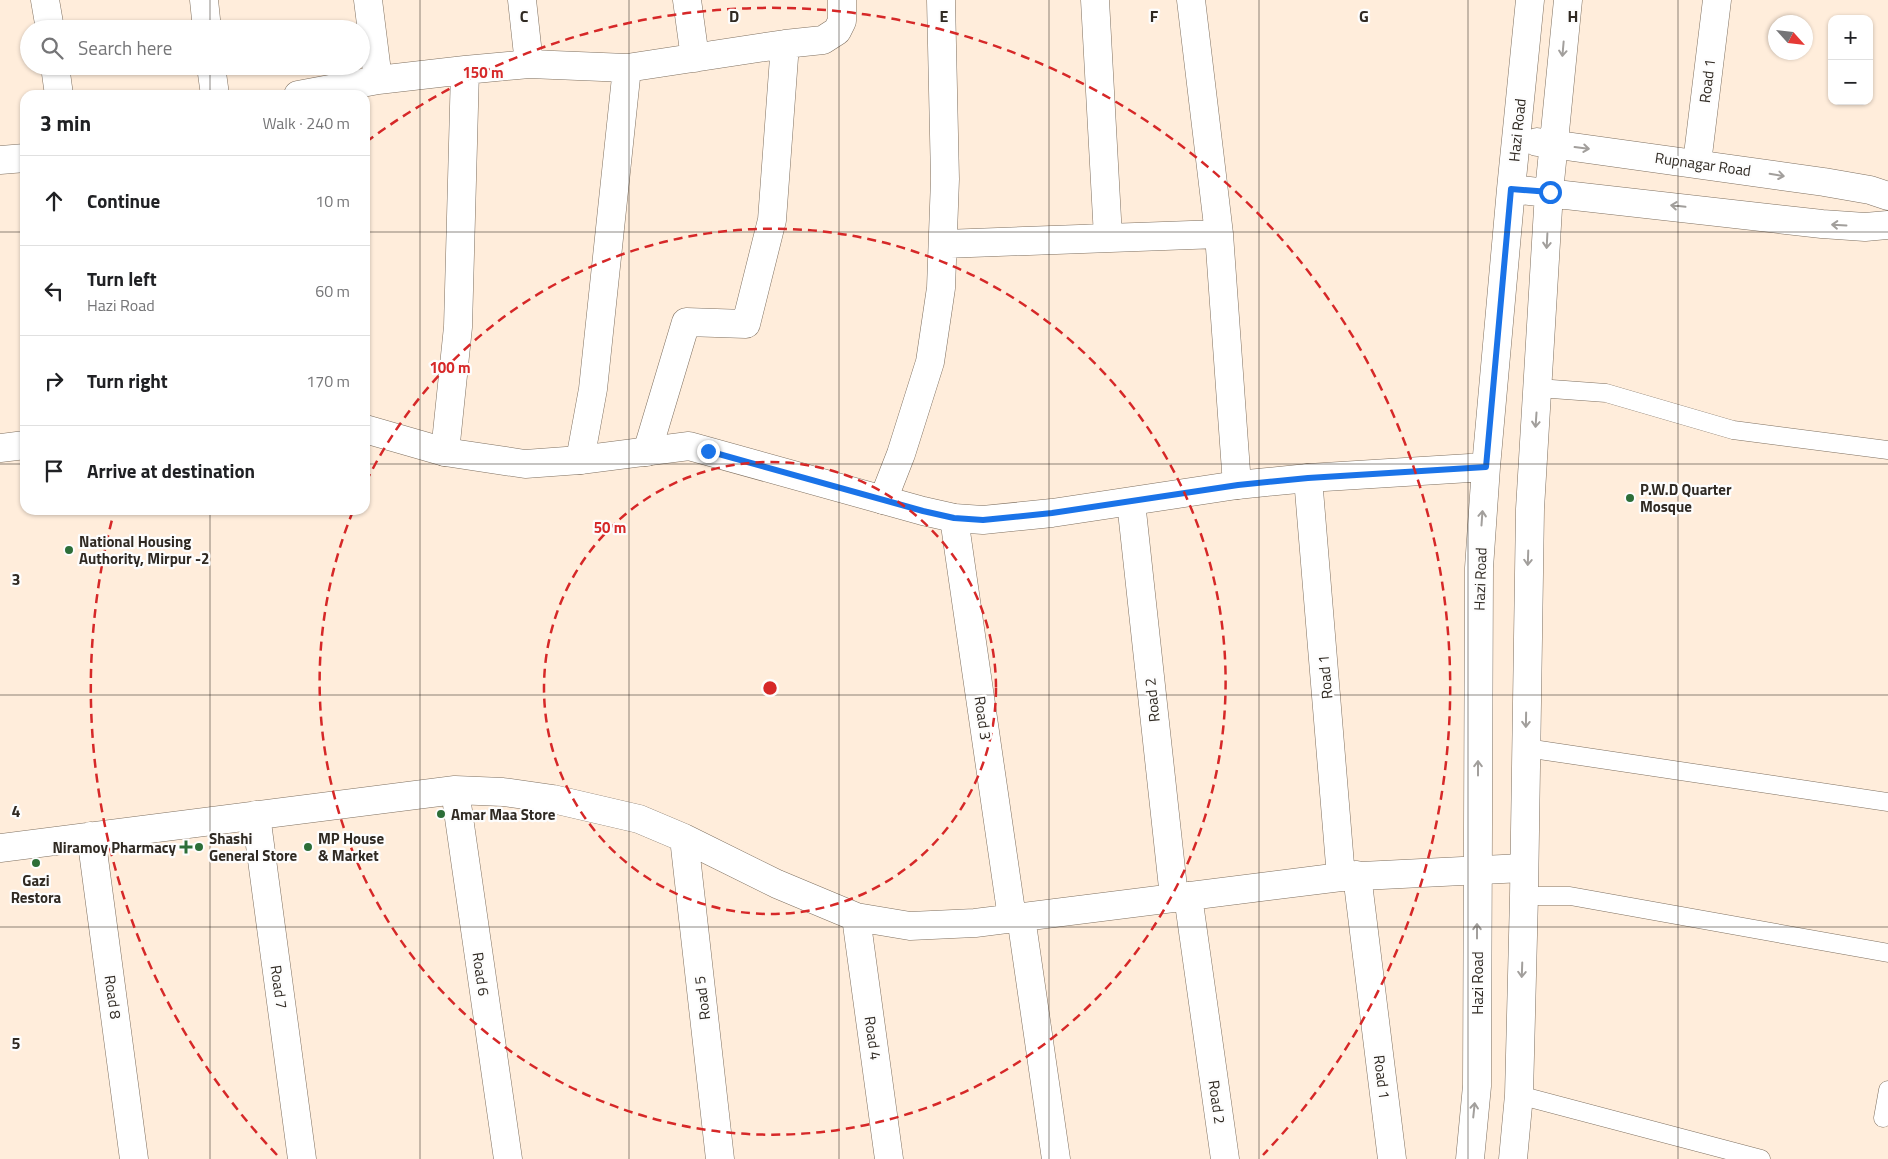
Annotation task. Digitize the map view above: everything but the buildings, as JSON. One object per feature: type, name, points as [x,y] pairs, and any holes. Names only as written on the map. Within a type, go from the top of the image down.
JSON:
[{"type":"street","points":[[46,0],[49,20]]},
{"type":"street","points":[[204,0],[206,20]]},
{"type":"street","points":[[368,0],[378,80]]},
{"type":"street","points":[[522,0],[529,64]]},
{"type":"street","points":[[687,0],[695,58]]},
{"type":"street","points":[[883,500],[901,454],[930,362],[941,288],[946,179],[941,0]]},
{"type":"street","points":[[1096,0],[1108,238]]},
{"type":"street","points":[[1191,0],[1219,234],[1238,485]]},
{"type":"street","name":"Hazi Road","points":[[1470,1159],[1477,1086],[1479,568],[1486,467],[1530,0]]},
{"type":"street","points":[[1513,1159],[1518,1095],[1524,896],[1530,509],[1550,192],[1568,0]]},
{"type":"street","name":"Road 1","points":[[1697,162],[1717,0]]},
{"type":"street","points":[[325,90],[378,80],[529,64],[627,68],[823,40],[837,31],[842,21],[845,1]]},
{"type":"street","points":[[647,452],[686,322],[746,324],[772,220],[785,44]]},
{"type":"street","points":[[580,460],[592,389],[627,68]]},
{"type":"street","points":[[445,452],[458,327],[466,70]]},
{"type":"street","points":[[56,75],[58,90]]},
{"type":"street","points":[[212,75],[214,90]]},
{"type":"street","name":"Rupnagar Road","points":[[1516,140],[1697,162],[1870,190],[1888,196]]},
{"type":"street","points":[[0,160],[20,158]]},
{"type":"street","points":[[1511,189],[1822,224],[1865,227],[1888,225]]},
{"type":"street","points":[[944,244],[1219,234]]},
{"type":"street","points":[[370,430],[445,452],[525,464],[580,460],[689,446],[954,518],[983,520],[1052,513],[1238,485],[1308,478],[1486,467]]},
{"type":"street","points":[[0,448],[20,446]]},
{"type":"street","name":"Road 1","points":[[1308,478],[1349,876],[1392,1159]]},
{"type":"street","name":"Road 2","points":[[1131,502],[1181,897],[1225,1159]]},
{"type":"street","name":"Road 3","points":[[954,518],[1056,1159]]},
{"type":"street","points":[[0,848],[455,790],[553,798],[639,818],[777,884],[856,917],[910,926],[975,923],[1349,876],[1523,868]]},
{"type":"street","name":"Road 6","points":[[455,790],[508,1159]]},
{"type":"street","name":"Road 7","points":[[256,815],[302,1159]]},
{"type":"street","name":"Road 8","points":[[91,836],[134,1159]]},
{"type":"street","name":"Road 5","points":[[684,838],[720,1159]]},
{"type":"street","name":"Road 4","points":[[856,917],[889,1159]]},
{"type":"lane","points":[[1538,388],[1606,393],[1732,430],[1888,450]]},
{"type":"lane","points":[[1526,748],[1888,802]]},
{"type":"lane","points":[[1524,896],[1570,896],[1888,952]]},
{"type":"lane","points":[[1883,1118],[1888,1090]]},
{"type":"lane","points":[[1518,1095],[1761,1159]]},
{"type":"place","name":"P.W.D Quarter Mosque","points":[[1630,498]]},
{"type":"place","name":"National Housing Authority, Mirpur -2","points":[[69,550]]},
{"type":"place","name":"Amar Maa Store","points":[[441,814]]},
{"type":"place","name":"Niramoy Pharmacy","points":[[186,847]]},
{"type":"place","name":"Shashi General Store","points":[[199,847]]},
{"type":"place","name":"MP House & Market","points":[[308,847]]},
{"type":"place","name":"Gazi Restora","points":[[36,863]]},
{"type":"route","points":[[708,451],[923,511],[954,518],[983,520],[1052,513],[1238,485],[1308,478],[1486,467],[1511,189],[1550,192]]}]
